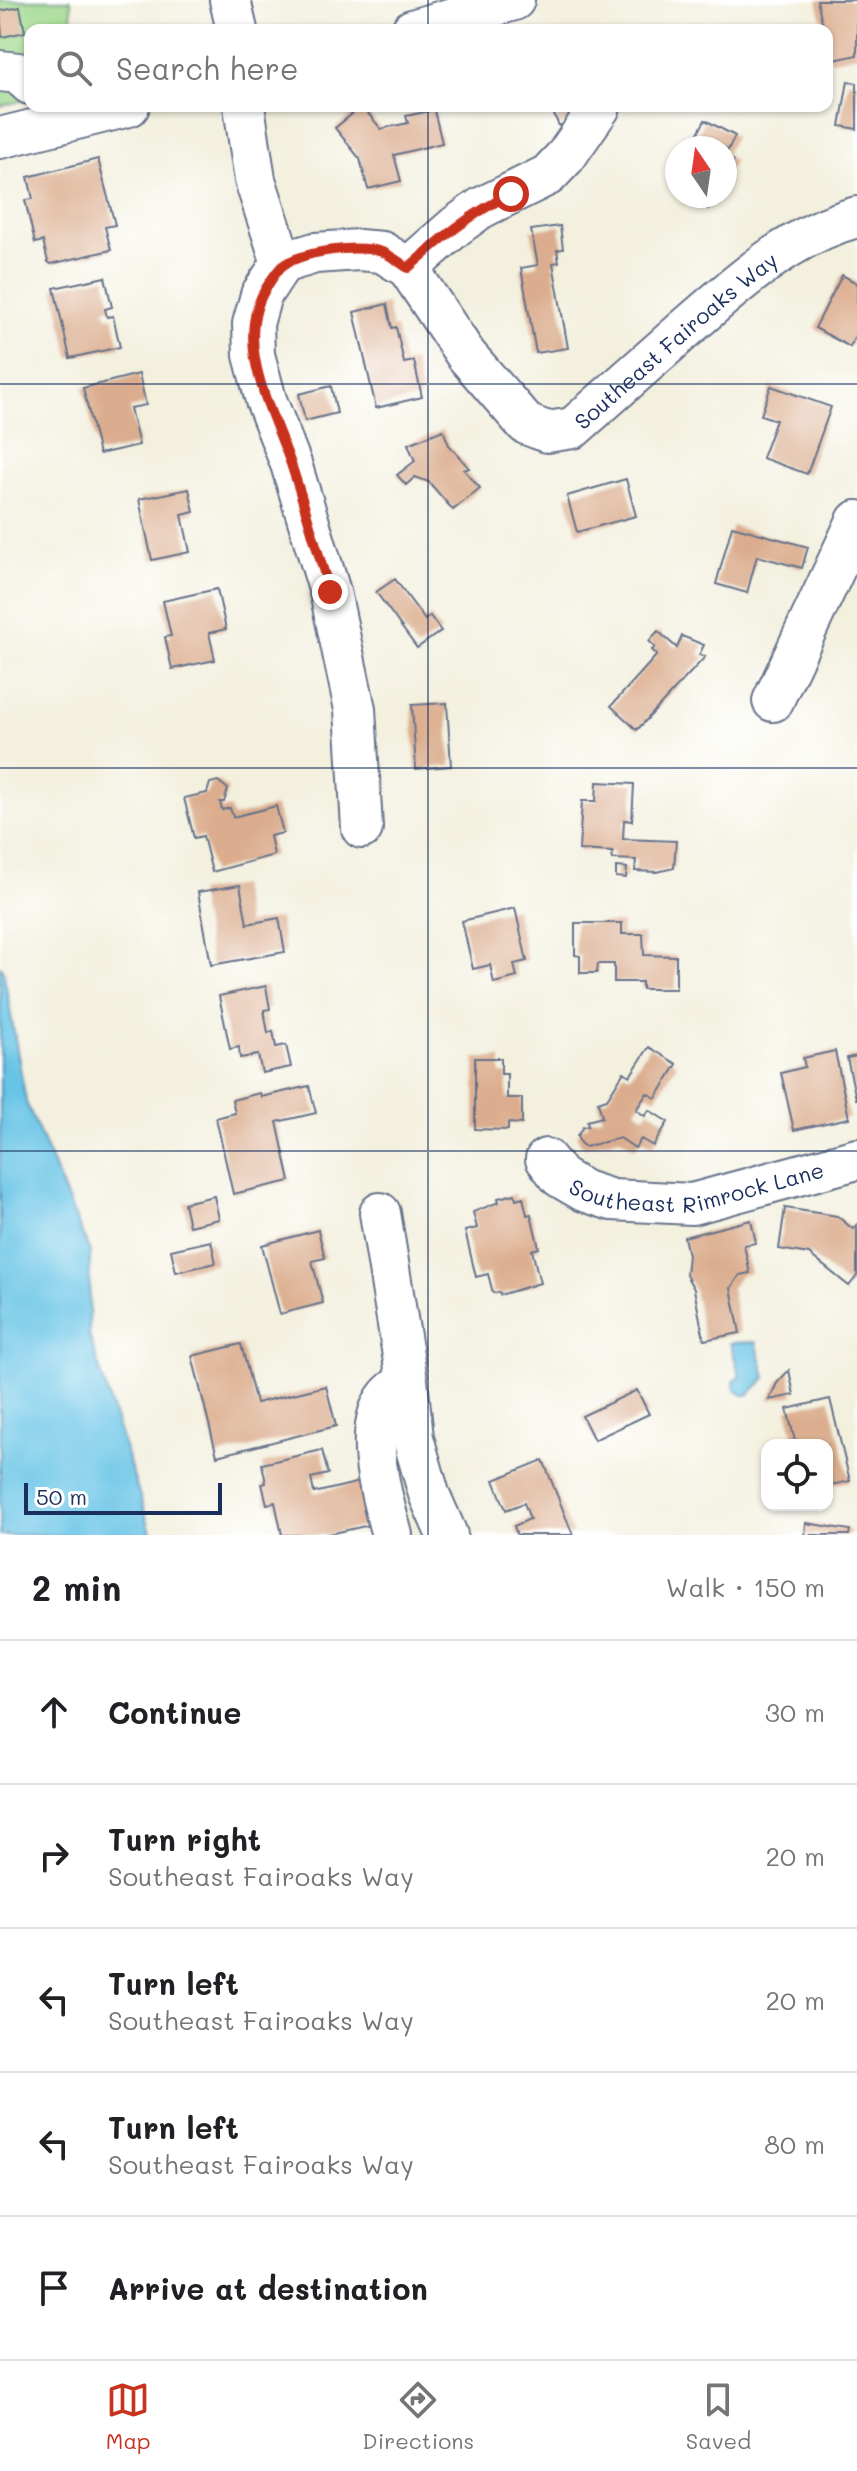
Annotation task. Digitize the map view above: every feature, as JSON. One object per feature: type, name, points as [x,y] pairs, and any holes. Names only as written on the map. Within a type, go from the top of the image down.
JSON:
[{"type":"street","points":[[230,0],[236,24]]},
{"type":"street","points":[[432,24],[514,0]]},
{"type":"street","points":[[0,71],[18,73],[24,78]]},
{"type":"street","points":[[0,138],[38,117],[79,112]]},
{"type":"street","points":[[245,112],[255,180],[282,263]]},
{"type":"street","points":[[362,828],[355,709],[330,592],[254,355],[253,324],[261,295],[282,263],[315,253],[382,252],[408,268],[481,208],[548,175],[566,156],[597,112]]},
{"type":"street","name":"Southeast Fairoaks Way","points":[[408,268],[466,355],[526,424],[547,432],[573,428],[778,252],[841,221],[857,217]]},
{"type":"street","points":[[773,701],[857,521]]},
{"type":"street","name":"Southeast Rimrock Lane","points":[[546,1159],[560,1177],[584,1191],[612,1200],[692,1204],[857,1159]]},
{"type":"street","points":[[380,1213],[407,1380],[413,1438],[429,1494],[447,1535]]},
{"type":"street","points":[[392,1535],[375,1456],[375,1426],[387,1397],[407,1380]]},
{"type":"green space","points":[[0,0],[71,0],[72,24],[24,24],[24,100],[0,106]]},
{"type":"water","points":[[0,966],[26,1102],[90,1252],[89,1335],[152,1535],[0,1535]]},
{"type":"water","points":[[756,1342],[766,1378],[748,1395],[743,1395],[735,1390],[734,1381],[740,1376],[730,1343]]},
{"type":"building","points":[[817,0],[857,0],[857,55],[833,60],[833,24],[823,24]]},
{"type":"building","points":[[20,7],[24,32],[2,37],[0,11]]},
{"type":"building","points":[[848,81],[857,83],[857,129],[840,126]]},
{"type":"building","points":[[355,112],[367,112],[381,129],[408,123],[406,116],[434,112],[442,143],[394,155],[401,181],[368,189],[360,159],[335,128]]},
{"type":"building","points":[[553,112],[581,112],[583,116],[559,126]]},
{"type":"building","points":[[705,120],[735,136],[696,136]]},
{"type":"building","points":[[98,159],[115,225],[105,227],[111,250],[51,264],[43,241],[35,243],[25,200],[33,199],[28,177]]},
{"type":"building","points":[[560,226],[563,249],[557,250],[559,262],[553,263],[568,348],[536,353],[521,268],[538,265],[531,230]]},
{"type":"building","points":[[842,275],[857,283],[857,332],[850,347],[815,328]]},
{"type":"building","points":[[105,277],[112,307],[105,309],[107,317],[113,316],[120,347],[70,358],[54,288]]},
{"type":"building","points":[[387,304],[404,363],[414,361],[422,397],[376,408],[354,312]]},
{"type":"building","points":[[139,374],[146,405],[130,408],[139,445],[99,454],[83,388]]},
{"type":"building","points":[[331,386],[337,413],[305,421],[299,394]]},
{"type":"building","points":[[771,386],[831,407],[807,474],[762,458],[776,420],[761,415]]},
{"type":"building","points":[[443,430],[449,445],[469,468],[464,470],[480,488],[453,510],[429,482],[415,477],[406,485],[397,475],[415,461],[408,444]]},
{"type":"building","points":[[626,479],[636,516],[577,532],[567,496]]},
{"type":"building","points":[[189,489],[194,512],[182,515],[190,552],[152,560],[139,499]]},
{"type":"building","points":[[732,526],[808,547],[802,568],[757,556],[747,593],[716,584]]},
{"type":"building","points":[[395,579],[425,620],[430,616],[441,631],[417,648],[376,592]]},
{"type":"building","points":[[217,589],[226,629],[209,633],[215,660],[172,669],[165,637],[171,636],[163,601]]},
{"type":"building","points":[[658,631],[677,648],[682,636],[704,645],[699,655],[705,657],[637,730],[611,706],[657,655],[649,641]]},
{"type":"building","points":[[447,703],[451,766],[416,769],[412,705]]},
{"type":"building","points":[[218,781],[228,789],[224,802],[220,802],[222,810],[230,808],[233,817],[276,806],[283,833],[270,836],[274,855],[212,872],[203,836],[194,838],[184,798],[207,793],[210,783]]},
{"type":"building","points":[[597,782],[634,784],[632,821],[624,820],[623,839],[676,841],[674,868],[657,872],[635,871],[636,860],[612,859],[613,852],[579,850],[582,801],[596,801]]},
{"type":"building","points":[[616,867],[627,868],[626,878],[616,877]]},
{"type":"building","points":[[240,885],[247,924],[279,918],[285,952],[211,965],[198,892]]},
{"type":"building","points":[[515,908],[527,961],[514,964],[517,977],[494,983],[490,965],[473,969],[462,921]]},
{"type":"building","points":[[575,923],[622,923],[622,934],[643,934],[644,955],[676,956],[676,989],[642,989],[642,982],[614,982],[614,964],[598,964],[597,973],[580,973],[580,956],[575,955]]},
{"type":"building","points":[[266,986],[270,1009],[264,1010],[268,1033],[273,1031],[276,1047],[286,1045],[291,1067],[262,1073],[258,1055],[240,1058],[239,1047],[230,1049],[219,996]]},
{"type":"building","points":[[649,1047],[677,1064],[656,1098],[647,1093],[636,1110],[645,1116],[649,1110],[668,1122],[653,1146],[641,1139],[635,1148],[620,1138],[585,1147],[577,1136],[583,1127],[588,1126],[587,1121],[602,1117],[598,1102],[607,1099],[624,1072],[630,1076]]},
{"type":"building","points":[[835,1051],[849,1118],[794,1130],[781,1073],[805,1067],[803,1058]]},
{"type":"building","points":[[857,1056],[857,1099],[856,1099],[847,1058]]},
{"type":"building","points":[[475,1058],[501,1058],[501,1074],[507,1074],[507,1098],[522,1098],[522,1124],[508,1123],[508,1130],[475,1129]]},
{"type":"building","points":[[309,1086],[316,1113],[277,1122],[290,1181],[233,1194],[216,1118],[235,1113],[232,1100]]},
{"type":"building","points":[[515,1194],[516,1199],[523,1197],[527,1215],[531,1214],[539,1248],[532,1250],[540,1283],[500,1295],[499,1292],[493,1293],[488,1274],[476,1277],[465,1231],[477,1228],[473,1212],[499,1202],[498,1198]]},
{"type":"building","points":[[214,1196],[219,1219],[189,1226],[184,1203]]},
{"type":"building","points":[[785,1208],[837,1216],[853,1229],[857,1224],[857,1276],[849,1286],[809,1254],[779,1249]]},
{"type":"building","points":[[751,1220],[756,1243],[744,1245],[750,1273],[740,1275],[731,1288],[740,1333],[704,1340],[694,1289],[686,1275],[688,1255],[684,1237]]},
{"type":"building","points":[[318,1230],[325,1258],[312,1261],[323,1303],[280,1314],[262,1245]]},
{"type":"building","points":[[211,1241],[216,1263],[176,1272],[171,1250]]},
{"type":"building","points":[[241,1344],[256,1403],[326,1386],[336,1426],[217,1456],[192,1356]]},
{"type":"building","points":[[789,1370],[794,1395],[769,1400],[777,1383]]},
{"type":"building","points":[[637,1390],[649,1414],[594,1440],[582,1416]]},
{"type":"building","points":[[830,1399],[850,1481],[833,1485],[833,1439],[794,1439],[787,1409]]},
{"type":"building","points":[[322,1450],[328,1474],[311,1478],[314,1493],[364,1481],[374,1524],[325,1535],[282,1535],[275,1502],[267,1504],[262,1484],[266,1483],[262,1464]]},
{"type":"building","points":[[543,1460],[573,1535],[517,1535],[514,1526],[530,1519],[524,1503],[506,1510],[494,1480]]},
{"type":"building","points":[[806,1523],[850,1530],[849,1535],[805,1535]]},
{"type":"route","points":[[330,592],[254,355],[253,324],[261,295],[282,263],[315,253],[382,252],[408,268],[481,208],[511,194]]}]
